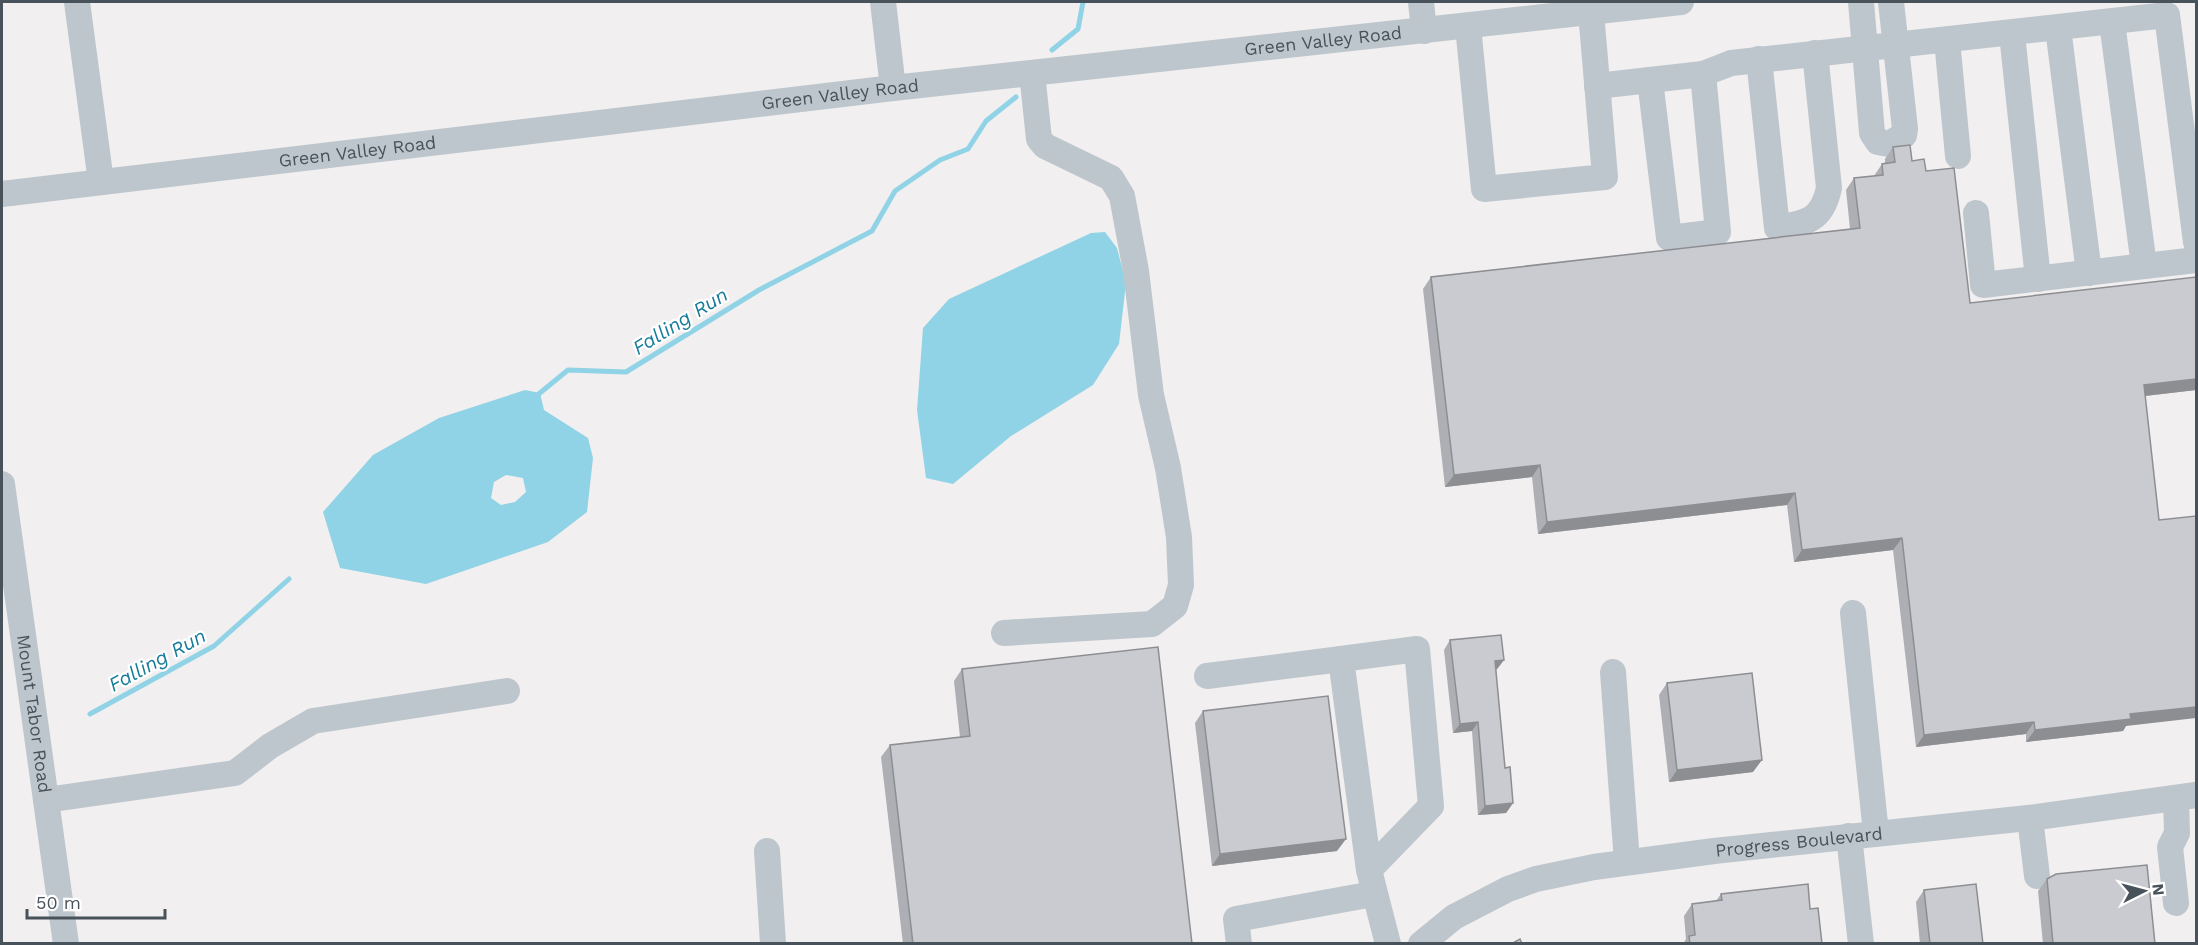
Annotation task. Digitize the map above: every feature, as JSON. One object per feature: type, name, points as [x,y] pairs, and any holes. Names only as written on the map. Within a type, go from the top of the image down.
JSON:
[{"type":"street","points":[[77,2],[101,182]]},
{"type":"street","points":[[883,2],[893,88]]},
{"type":"street","points":[[1421,2],[1424,30]]},
{"type":"street","name":"Green Valley Road","points":[[2,194],[893,88],[1468,26],[1634,5],[1681,2]]},
{"type":"street","points":[[1861,2],[1872,133],[1878,142],[1890,144],[1904,135],[1905,129],[1891,2]]},
{"type":"street","points":[[1468,26],[1484,189],[1605,177],[1591,12]]},
{"type":"street","points":[[1597,86],[1703,74],[1731,63],[1759,59],[2012,34],[2167,15],[2196,242]]},
{"type":"street","points":[[2112,22],[2144,266]]},
{"type":"street","points":[[2058,28],[2089,273]]},
{"type":"street","points":[[2012,34],[2038,279]]},
{"type":"street","points":[[1947,40],[1958,156]]},
{"type":"street","points":[[1759,59],[1777,228],[1806,223],[1815,216],[1827,198],[1829,188],[1815,53]]},
{"type":"street","points":[[1004,633],[1152,624],[1175,606],[1181,585],[1179,537],[1168,468],[1151,395],[1136,271],[1122,196],[1111,178],[1045,146],[1039,139],[1032,73]]},
{"type":"street","points":[[1650,80],[1670,238],[1718,232],[1703,74]]},
{"type":"street","points":[[1976,213],[1983,285],[2196,260]]},
{"type":"street","name":"Mount Tabor Road","points":[[2,484],[66,944]]},
{"type":"street","points":[[1853,613],[1876,833]]},
{"type":"street","points":[[1207,676],[1417,649],[1431,806],[1371,882],[1236,919],[1239,944]]},
{"type":"street","points":[[1341,659],[1371,882],[1385,942]]},
{"type":"street","points":[[1613,672],[1628,862]]},
{"type":"street","points":[[46,800],[235,773],[270,746],[313,722],[507,691]]},
{"type":"street","points":[[2176,903],[2170,847],[2177,833],[2186,797]]},
{"type":"street","name":"Progress Boulevard","points":[[1421,944],[1454,917],[1508,889],[1564,872],[1628,862],[1849,836],[2031,818],[2186,797]]},
{"type":"street","points":[[2031,818],[2037,876]]},
{"type":"street","points":[[1849,836],[1862,944]]},
{"type":"street","points":[[767,851],[773,944]]},
{"type":"water","points":[[1105,232],[1117,248],[1126,283],[1119,344],[1093,385],[1011,436],[953,484],[926,478],[917,410],[923,328],[949,299],[1091,233]]},
{"type":"water","points":[[525,390],[540,393],[544,410],[588,438],[593,458],[587,512],[548,542],[426,584],[340,568],[323,512],[373,455],[439,418]],"holes":[[[506,475],[523,478],[526,492],[515,502],[501,505],[491,498],[494,482]]]},
{"type":"building","points":[[1910,145],[1912,161],[1924,159],[1926,171],[1954,168],[1970,303],[2196,277],[2196,379],[2144,385],[2159,520],[2196,516],[2196,707],[2130,714],[2131,719],[2035,730],[2034,722],[1924,735],[1902,538],[1802,550],[1795,493],[1547,522],[1540,465],[1454,475],[1431,277],[1860,228],[1854,178],[1883,175],[1882,164],[1895,162],[1893,147]]},
{"type":"building","points":[[1501,635],[1504,660],[1495,661],[1505,768],[1510,767],[1513,803],[1485,806],[1478,722],[1460,724],[1450,640]]},
{"type":"building","points":[[1158,647],[1192,944],[913,944],[890,745],[970,736],[962,669]]},
{"type":"building","points":[[1752,673],[1762,760],[1677,770],[1667,683]]},
{"type":"building","points":[[1328,696],[1346,839],[1220,854],[1203,711]]},
{"type":"building","points":[[2147,865],[2155,944],[2053,944],[2047,879],[2056,874]]},
{"type":"building","points":[[1808,884],[1810,909],[1818,908],[1822,944],[1690,944],[1689,936],[1695,935],[1692,904],[1722,900],[1721,894]]},
{"type":"building","points":[[1976,884],[1983,944],[1930,944],[1924,890]]},
{"type":"building","points":[[1520,939],[1522,944],[1511,944]]},
{"type":"waterway","name":"Falling Run","points":[[1052,50],[1078,29],[1083,2]]},
{"type":"waterway","name":"Falling Run","points":[[535,397],[568,370],[626,372],[759,290],[872,231],[895,191],[940,160],[968,149],[986,121],[1016,97]]},
{"type":"waterway","name":"Falling Run","points":[[90,714],[214,646],[289,579]]}]
